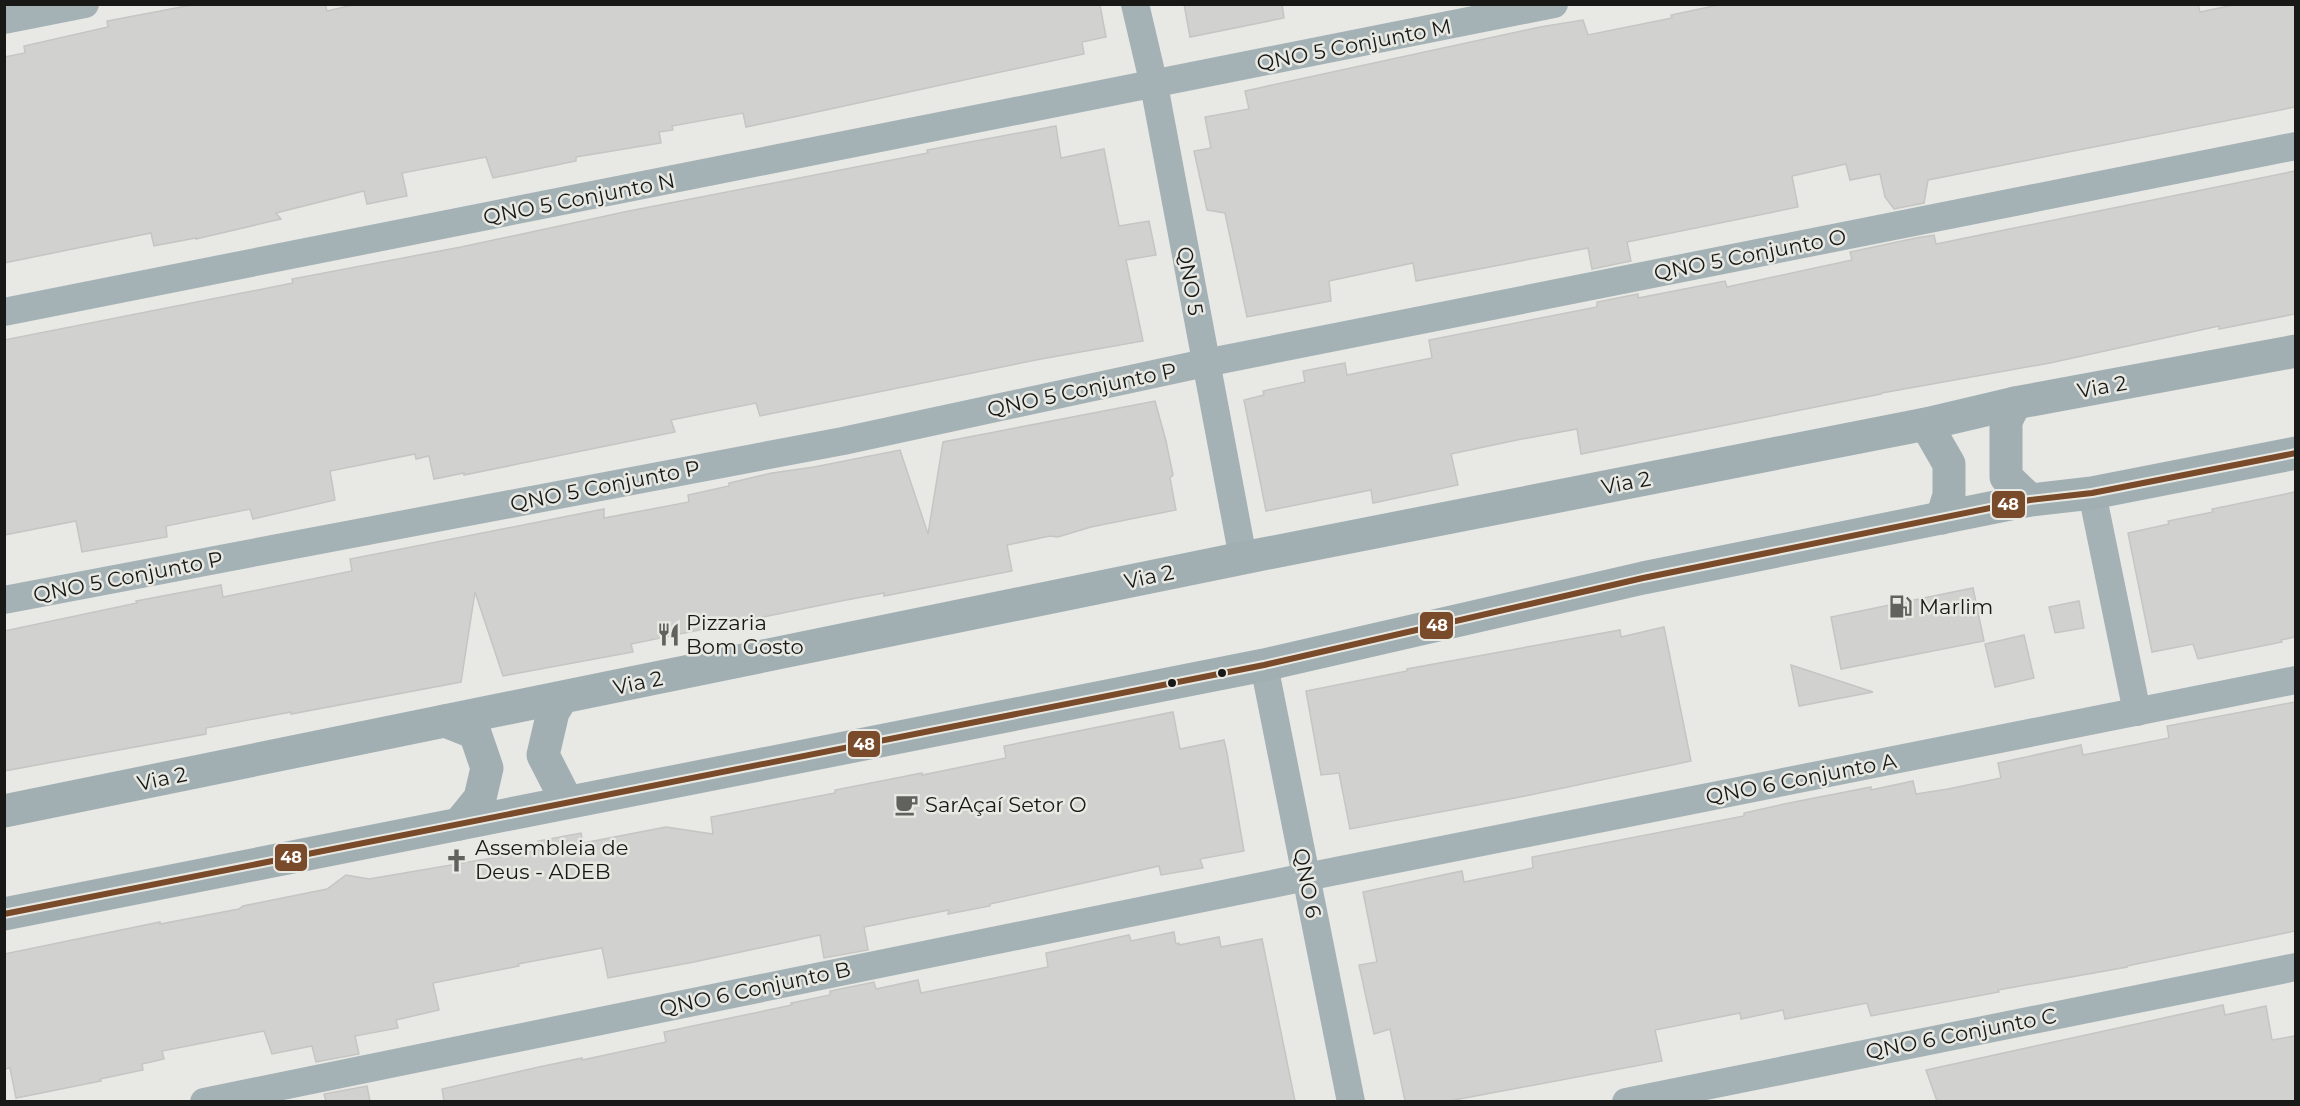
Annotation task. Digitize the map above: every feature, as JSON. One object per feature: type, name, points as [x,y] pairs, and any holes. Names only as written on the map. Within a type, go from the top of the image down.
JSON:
[{"type":"main road","name":"Via 2","points":[[4,811],[1243,558],[1926,424],[2015,403],[2295,351]]},
{"type":"main road","points":[[2015,403],[2006,421],[2006,477],[2031,500]]},
{"type":"main road","points":[[1926,424],[1949,464],[1949,495],[1942,518]]},
{"type":"main road","points":[[4,914],[1264,665],[1643,578],[2031,500],[2092,493],[2295,453]]},
{"type":"main road","points":[[561,699],[553,712],[543,755],[567,802]]},
{"type":"main road","points":[[445,721],[476,733],[487,768],[480,798],[459,824]]},
{"type":"street","points":[[4,20],[85,4]]},
{"type":"street","name":"QNO 5","points":[[1135,4],[1154,85],[1243,558]]},
{"type":"street","name":"QNO 5 Conjunto M","points":[[1154,85],[1554,4]]},
{"type":"street","name":"QNO 5 Conjunto N","points":[[4,312],[1154,85]]},
{"type":"street","name":"QNO 5 Conjunto O","points":[[1205,363],[2295,146]]},
{"type":"street","name":"QNO 5 Conjunto P","points":[[4,600],[843,441],[1205,363]]},
{"type":"street","points":[[2092,493],[2137,712]]},
{"type":"street","name":"QNO 6","points":[[1264,665],[1351,1101]]},
{"type":"street","name":"QNO 6 Conjunto A","points":[[1306,877],[2295,680]]},
{"type":"street","name":"QNO 6 Conjunto B","points":[[204,1101],[1306,877]]},
{"type":"street","name":"QNO 6 Conjunto C","points":[[1626,1101],[2295,967]]},
{"type":"building","points":[[197,4],[325,4],[327,11],[357,4],[1100,5],[1106,37],[1082,42],[1084,54],[746,127],[743,113],[672,126],[673,130],[659,132],[661,143],[576,157],[576,161],[493,178],[486,157],[402,173],[407,196],[367,204],[364,191],[276,213],[281,219],[196,239],[154,246],[151,233],[4,263],[4,57],[25,53],[24,46],[108,27],[107,21]]},
{"type":"building","points":[[1184,4],[1282,4],[1284,18],[1190,37]]},
{"type":"building","points":[[1723,4],[2198,4],[2200,12],[2238,4],[2295,4],[2295,107],[1928,180],[1924,203],[1894,209],[1885,197],[1880,174],[1850,180],[1846,164],[1792,176],[1798,207],[1627,242],[1631,261],[1592,269],[1588,248],[1416,281],[1413,263],[1329,281],[1331,301],[1247,317],[1225,213],[1207,210],[1194,151],[1211,148],[1205,117],[1249,109],[1245,91],[1540,27],[1583,20],[1588,35],[1672,18],[1671,15]]},
{"type":"building","points":[[1056,126],[1061,158],[1104,149],[1119,226],[1149,221],[1156,255],[1126,260],[1143,341],[1041,359],[760,416],[756,403],[671,420],[675,432],[464,475],[464,473],[434,479],[429,456],[416,459],[415,454],[330,471],[335,500],[253,519],[250,509],[166,526],[167,537],[82,552],[76,521],[4,535],[4,340],[293,283],[292,279],[461,247],[629,211],[928,153],[927,150]]},
{"type":"building","points":[[2295,171],[2295,314],[2219,329],[2219,326],[2050,363],[1882,393],[1581,454],[1577,429],[1517,440],[1451,454],[1458,485],[1373,503],[1371,490],[1266,511],[1244,400],[1264,395],[1263,391],[1305,382],[1303,371],[1345,363],[1347,375],[1432,358],[1429,340],[1597,307],[1597,302],[1638,294],[1638,298],[1725,281],[1727,287],[1852,260],[1850,252],[1916,238],[1934,235],[1936,244]]},
{"type":"building","points":[[1155,401],[1173,475],[1170,478],[1176,510],[1091,527],[1058,537],[1050,536],[1007,545],[1012,571],[884,596],[884,593],[841,601],[631,644],[633,652],[503,676],[475,592],[461,682],[206,728],[206,734],[4,771],[4,631],[137,603],[136,601],[221,585],[223,597],[352,571],[350,559],[604,509],[604,518],[689,502],[688,495],[729,486],[729,483],[900,450],[928,534],[943,442]]},
{"type":"building","points":[[2295,492],[2295,637],[2281,640],[2282,642],[2198,659],[2193,644],[2152,652],[2128,533],[2169,524],[2168,521],[2213,512],[2212,509]]},
{"type":"building","points":[[1973,588],[1984,641],[1841,669],[1831,617]]},
{"type":"building","points":[[2079,601],[2084,628],[2055,633],[2049,607]]},
{"type":"building","points":[[1664,627],[1691,761],[1520,797],[1350,829],[1339,773],[1321,775],[1306,691],[1407,671],[1407,669],[1620,630],[1621,637]]},
{"type":"building","points":[[2024,635],[2034,678],[1995,687],[1985,644]]},
{"type":"building","points":[[1791,665],[1873,692],[1799,706]]},
{"type":"building","points":[[2295,702],[2295,931],[2127,967],[1871,1016],[1867,1003],[1785,1019],[1783,1010],[1741,1019],[1740,1013],[1655,1030],[1662,1061],[1449,1101],[1405,1101],[1390,1029],[1374,1034],[1359,965],[1377,962],[1363,892],[1462,871],[1464,882],[1533,868],[1532,857],[1744,816],[1744,813],[1871,787],[1871,790],[1913,781],[1916,794],[1948,789],[2001,778],[1998,763],[2081,745],[2083,755],[2169,738],[2167,726]]},
{"type":"building","points":[[1173,712],[1180,749],[1224,740],[1227,753],[1244,851],[1200,859],[1203,868],[1161,875],[1159,866],[990,904],[990,906],[948,914],[949,910],[864,927],[868,950],[824,958],[820,935],[608,978],[602,948],[518,964],[519,966],[433,983],[439,1010],[396,1020],[398,1028],[355,1036],[359,1054],[316,1062],[312,1046],[272,1054],[264,1031],[162,1051],[164,1059],[142,1064],[143,1070],[16,1098],[10,1068],[4,1069],[4,954],[160,922],[160,924],[239,909],[243,906],[327,889],[346,875],[369,879],[540,850],[538,841],[581,833],[583,843],[666,827],[713,834],[711,817],[835,793],[835,790],[1006,758],[1004,746]]},
{"type":"building","points":[[1174,932],[1176,944],[1179,943],[1179,945],[1219,937],[1221,947],[1262,939],[1295,1101],[444,1101],[442,1089],[666,1042],[664,1032],[792,1005],[791,1003],[830,995],[830,991],[874,982],[876,989],[918,980],[921,993],[1048,967],[1046,953],[1129,935],[1131,941]]},
{"type":"building","points":[[2223,1005],[2225,1015],[2266,1006],[2272,1040],[2295,1036],[2295,1101],[1937,1101],[1926,1070]]},
{"type":"building","points":[[367,1086],[370,1101],[326,1101],[324,1094]]},
{"type":"transit line","name":"48","points":[[4,914],[1264,665],[1643,578],[2030,500],[2092,493],[2296,453]]},
{"type":"place","name":"Marlim","points":[[1901,607]]},
{"type":"place","name":"Pizzaria Bom Gosto","points":[[668,635]]},
{"type":"place","name":"SarAçaí Setor O","points":[[907,805]]},
{"type":"place","name":"Assembleia de Deus - ADEB","points":[[457,860]]}]
